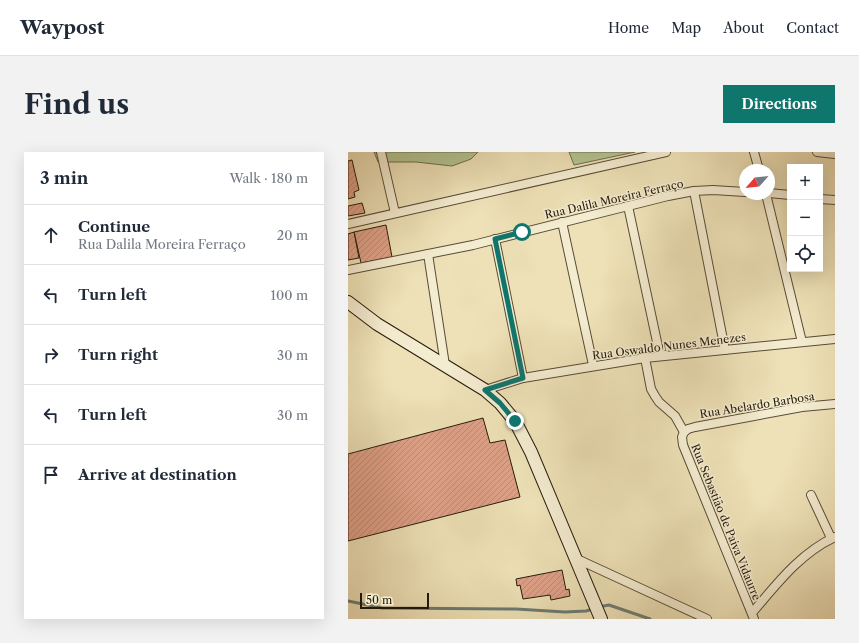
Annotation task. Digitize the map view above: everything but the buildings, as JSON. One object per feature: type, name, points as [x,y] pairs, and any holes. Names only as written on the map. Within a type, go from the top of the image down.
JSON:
[{"type":"main road","points":[[348,302],[377,324],[485,390],[500,403],[515,421],[531,452],[600,617]]},
{"type":"street","points":[[380,152],[395,213]]},
{"type":"street","points":[[348,224],[666,152]]},
{"type":"street","points":[[754,152],[757,164]]},
{"type":"street","points":[[817,152],[835,154]]},
{"type":"street","name":"Rua Dalila Moreira Ferraço","points":[[348,270],[495,239],[694,191],[713,190],[739,192]]},
{"type":"street","points":[[694,191],[726,350]]},
{"type":"street","points":[[775,194],[787,195]]},
{"type":"street","points":[[823,199],[835,200]]},
{"type":"street","points":[[767,200],[802,342]]},
{"type":"street","points":[[628,206],[660,356]]},
{"type":"street","points":[[562,222],[594,365]]},
{"type":"street","points":[[495,239],[523,378]]},
{"type":"street","points":[[428,254],[445,365]]},
{"type":"street","name":"Rua Oswaldo Nunes Menezes","points":[[485,390],[523,378],[594,365],[660,356],[835,339]]},
{"type":"street","points":[[645,358],[651,389],[659,402],[675,416],[684,432]]},
{"type":"street","name":"Rua Abelardo Barbosa","points":[[684,432],[695,427],[802,407],[835,404]]},
{"type":"street","name":"Rua Sebastião de Paiva Vidaurre","points":[[684,432],[682,437],[683,445],[753,616]]},
{"type":"street","points":[[753,616],[790,570],[822,542],[833,537],[811,495]]},
{"type":"street","points":[[577,559],[707,619]]},
{"type":"green space","points":[[374,152],[478,152],[471,159],[452,166],[416,162],[378,162]]},
{"type":"green space","points":[[569,152],[635,152],[574,165]]},
{"type":"waterway","points":[[348,601],[382,608],[516,609],[565,612],[586,611],[593,609]]},
{"type":"waterway","points":[[598,607],[609,605],[650,619]]},
{"type":"route","points":[[515,421],[500,403],[485,390],[523,378],[495,239],[522,232]]}]
